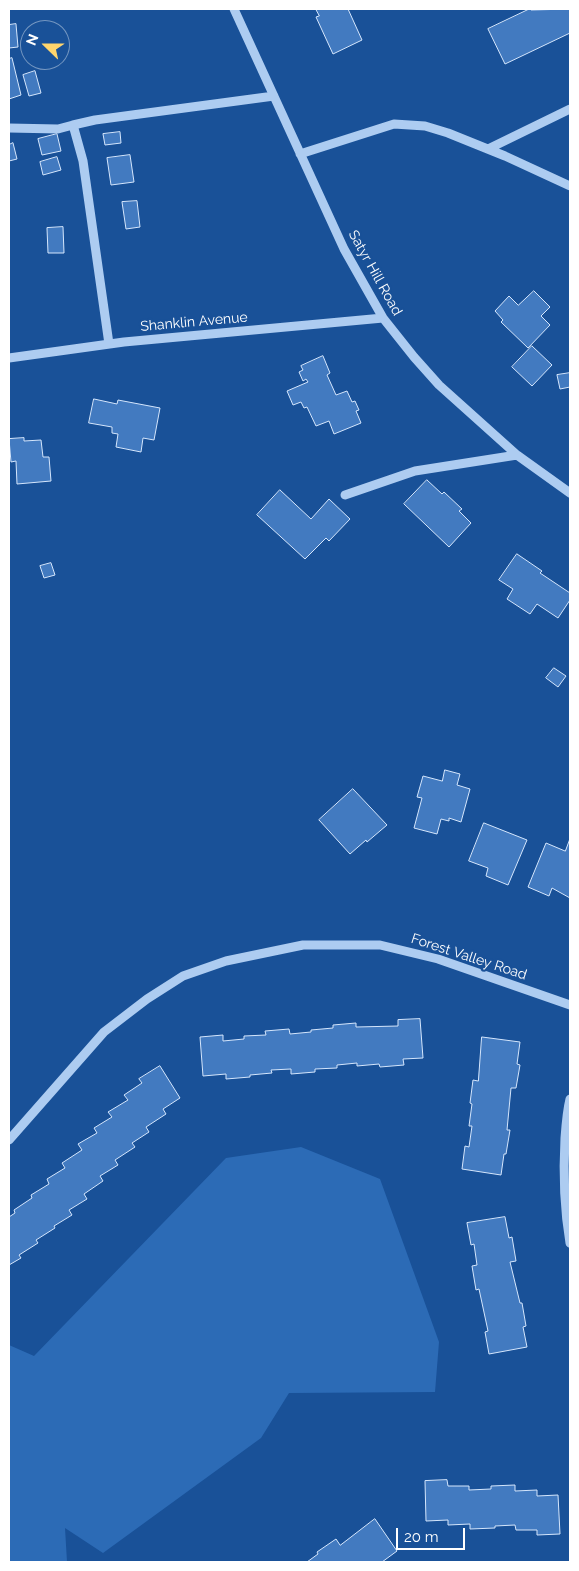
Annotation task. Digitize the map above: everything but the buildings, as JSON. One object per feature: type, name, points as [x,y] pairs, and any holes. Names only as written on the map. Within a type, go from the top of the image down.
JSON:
[{"type":"street","name":"Satyr Hill Road","points":[[234,9],[344,249],[383,318],[414,357],[440,385],[517,455],[570,492]]},
{"type":"street","points":[[9,128],[58,129],[95,120],[274,96]]},
{"type":"street","points":[[488,149],[570,109]]},
{"type":"street","points":[[300,154],[394,124],[425,126],[488,149],[570,186]]},
{"type":"street","points":[[73,125],[83,161],[109,344]]},
{"type":"street","name":"Shanklin Avenue","points":[[9,358],[109,344],[383,318]]},
{"type":"street","points":[[345,495],[415,471],[517,455]]},
{"type":"street","name":"Forest Valley Road","points":[[9,1140],[104,1032],[147,999],[183,976],[226,961],[303,945],[380,945],[438,959],[570,1006]]},
{"type":"street","points":[[570,1099],[563,1169],[565,1209],[570,1243]]},
{"type":"shaded area","points":[[301,1147],[380,1179],[439,1342],[435,1392],[289,1393],[261,1438],[103,1553],[65,1528],[67,1562],[9,1562],[9,1345],[34,1356],[226,1158]]}]
